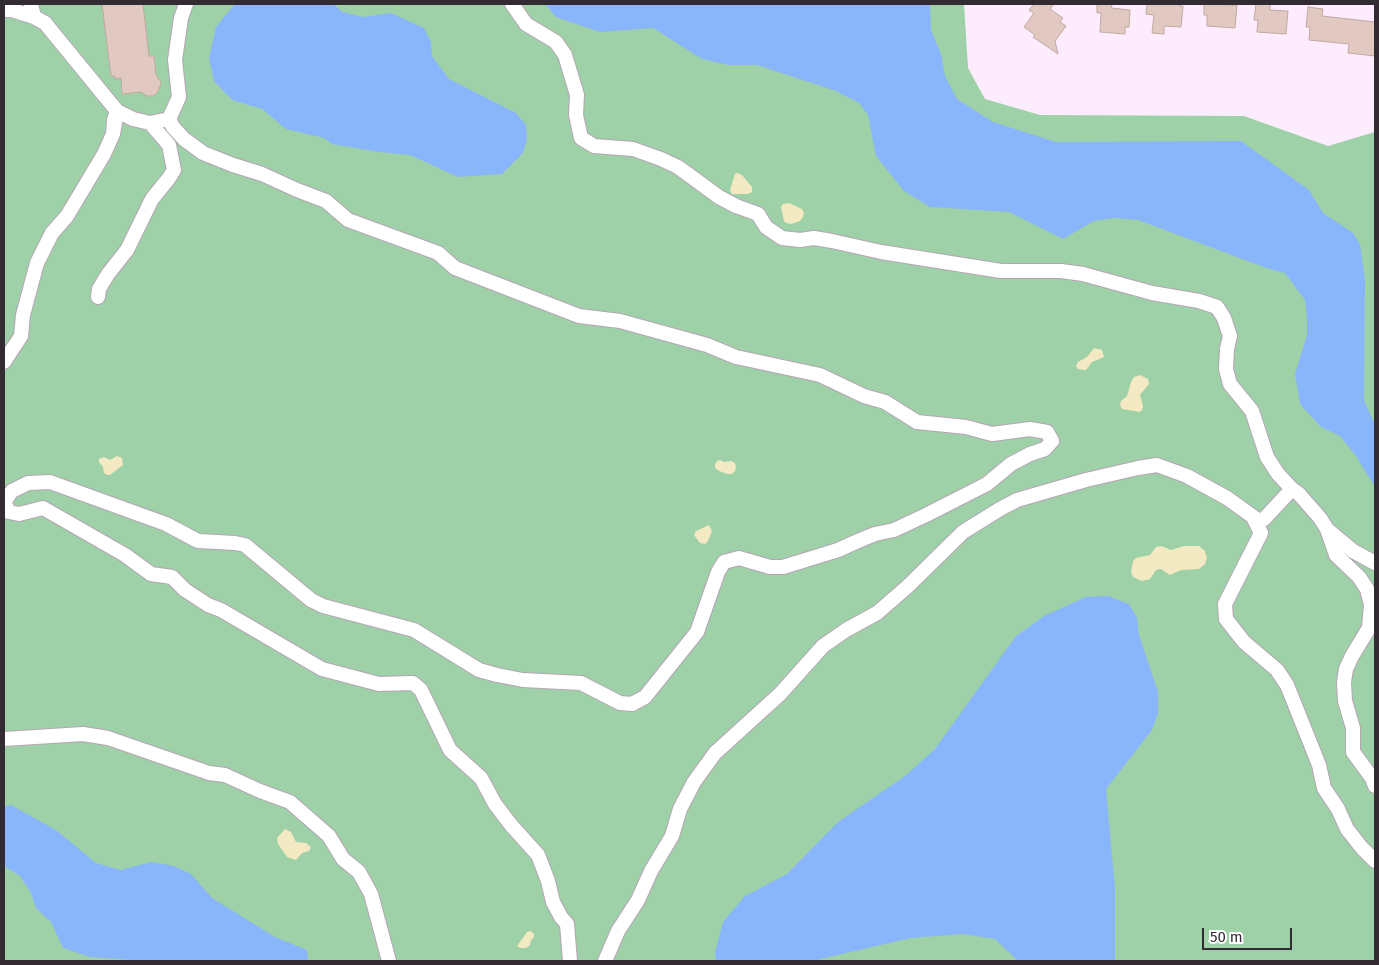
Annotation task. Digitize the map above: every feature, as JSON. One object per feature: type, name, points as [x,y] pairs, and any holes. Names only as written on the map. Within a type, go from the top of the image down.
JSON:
[{"type":"lane","points":[[186,4],[181,18],[175,60],[179,97],[169,118],[173,127],[184,139],[202,152],[233,165],[262,174],[326,201],[348,220],[438,252],[455,268],[579,316],[620,321],[707,345],[736,357],[820,375],[864,396],[885,402],[917,422],[966,427],[992,434],[1030,429],[1047,432],[1052,441],[1045,449],[1011,464],[987,484],[894,530],[875,534],[838,550],[783,567],[770,566],[739,558],[724,562],[718,572],[697,632],[645,697],[632,704],[620,703],[581,683],[523,680],[497,676],[479,670],[414,630],[323,606],[311,600],[245,545],[235,542],[198,541],[166,524],[50,482],[28,484],[12,491],[4,502],[9,512],[19,514],[43,508],[125,555],[151,574],[172,577],[185,590],[208,605],[221,610],[322,669],[379,684],[413,683],[421,690],[450,750],[481,778],[495,804],[511,826],[538,854],[553,902],[567,924],[570,961]]},
{"type":"lane","points":[[512,4],[526,24],[556,42],[565,55],[577,95],[576,115],[581,138],[594,146],[633,149],[678,167],[719,197],[758,214],[766,227],[782,238],[832,241],[873,250],[1001,271],[1061,271],[1082,274],[1152,293],[1199,301],[1217,307],[1224,318],[1230,336],[1227,348],[1226,369],[1230,384],[1252,410],[1267,457],[1278,474],[1308,504],[1327,529],[1353,551],[1375,563]]},
{"type":"lane","points":[[4,10],[32,10],[117,111],[133,119],[150,123],[169,118]]},
{"type":"lane","points":[[4,362],[21,336],[23,315],[37,263],[52,233],[67,216],[104,154],[114,134],[114,120],[117,111]]},
{"type":"lane","points":[[98,297],[99,289],[127,250],[152,198],[174,170],[169,145],[150,123]]},
{"type":"lane","points":[[605,961],[618,931],[638,900],[651,871],[672,836],[680,809],[694,782],[715,753],[780,694],[823,646],[846,630],[877,613],[907,587],[962,532],[1017,500],[1086,480],[1158,465],[1187,476],[1227,498],[1259,521],[1264,519],[1292,489]]},
{"type":"lane","points":[[1253,517],[1261,533],[1226,604],[1226,619],[1244,642],[1277,670],[1287,685],[1318,765],[1324,788],[1338,809],[1347,828],[1362,848],[1375,861]]},
{"type":"lane","points":[[1327,529],[1336,555],[1359,577],[1367,590],[1371,605],[1369,628],[1352,656],[1346,669],[1344,682],[1345,701],[1353,728],[1353,752],[1372,778],[1375,786]]},
{"type":"lane","points":[[4,739],[83,734],[108,738],[209,773],[225,775],[290,802],[329,836],[343,859],[359,872],[371,894],[389,961]]},
{"type":"green space","points":[[4,4],[964,4],[968,68],[985,99],[1040,115],[1244,116],[1328,146],[1375,132],[1375,961],[4,961]]},
{"type":"sand","points":[[738,173],[752,187],[752,192],[748,194],[732,194],[730,190],[735,174]]},
{"type":"sand","points":[[789,203],[802,209],[804,213],[800,221],[791,224],[784,221],[781,207],[783,204]]},
{"type":"sand","points":[[1094,348],[1102,350],[1104,357],[1092,362],[1086,370],[1078,369],[1076,366],[1078,362],[1087,357]]},
{"type":"sand","points":[[1140,375],[1148,379],[1149,384],[1140,395],[1143,406],[1142,410],[1140,412],[1122,409],[1121,401],[1127,396],[1131,382],[1134,377]]},
{"type":"sand","points":[[117,456],[122,458],[123,465],[110,475],[107,475],[104,473],[99,459],[104,457],[110,460]]},
{"type":"sand","points":[[720,460],[735,463],[735,471],[732,474],[728,474],[719,471],[715,468],[715,464]]},
{"type":"sand","points":[[709,525],[712,531],[708,541],[705,544],[700,543],[694,535],[696,531]]},
{"type":"sand","points":[[1161,546],[1171,550],[1184,546],[1199,546],[1205,551],[1207,558],[1205,564],[1199,569],[1181,570],[1170,575],[1161,569],[1156,570],[1150,579],[1142,581],[1133,577],[1131,572],[1133,561],[1136,558],[1150,555],[1156,547]]},
{"type":"sand","points":[[285,829],[291,832],[296,842],[306,843],[311,847],[309,851],[302,853],[296,860],[287,857],[278,844],[277,838]]},
{"type":"sand","points":[[531,931],[534,937],[530,945],[526,948],[517,946],[527,932]]},
{"type":"water","points":[[235,4],[334,4],[342,12],[363,17],[391,13],[424,28],[431,42],[432,56],[449,79],[516,113],[526,125],[527,139],[523,153],[502,174],[458,177],[410,155],[332,144],[324,138],[286,129],[262,109],[232,100],[214,81],[209,58],[216,27]]},
{"type":"water","points":[[545,4],[930,4],[931,30],[941,54],[945,76],[957,99],[993,122],[1056,142],[1241,141],[1309,190],[1323,213],[1353,233],[1360,244],[1365,280],[1364,400],[1375,425],[1375,487],[1356,456],[1340,436],[1321,427],[1300,404],[1295,374],[1307,335],[1305,300],[1285,273],[1269,269],[1138,220],[1114,218],[1094,221],[1063,239],[1009,212],[930,207],[904,191],[876,156],[868,115],[859,103],[836,91],[757,65],[728,65],[702,59],[653,28],[600,32],[556,17]]},
{"type":"water","points":[[1108,596],[1129,604],[1137,618],[1139,635],[1158,692],[1158,713],[1152,730],[1106,789],[1115,889],[1115,961],[1018,961],[995,939],[963,934],[911,938],[812,961],[716,961],[715,953],[723,922],[745,896],[787,874],[838,822],[905,776],[935,749],[1016,636],[1044,616],[1086,597]]},
{"type":"water","points":[[11,805],[56,830],[96,863],[121,870],[151,862],[174,866],[191,874],[212,898],[275,937],[307,950],[308,961],[144,961],[90,957],[63,948],[51,922],[36,908],[31,893],[20,876],[4,866],[4,807]]},
{"type":"building","points":[[102,4],[143,4],[149,56],[154,56],[156,75],[161,82],[159,90],[154,96],[147,96],[141,92],[122,94],[121,78],[115,79],[115,76],[111,76]]},
{"type":"building","points":[[1034,4],[1054,4],[1050,9],[1063,18],[1060,22],[1066,26],[1055,41],[1058,54],[1033,37],[1035,35],[1024,27],[1034,13],[1029,10]]},
{"type":"building","points":[[1097,4],[1112,4],[1111,8],[1130,10],[1129,27],[1125,27],[1125,34],[1100,32],[1101,13],[1097,13]]},
{"type":"building","points":[[1147,4],[1179,4],[1179,6],[1183,6],[1181,27],[1164,26],[1164,34],[1152,33],[1154,15],[1146,14]]},
{"type":"building","points":[[1204,4],[1237,5],[1235,28],[1207,26]]},
{"type":"building","points":[[1256,4],[1270,4],[1270,10],[1288,11],[1286,34],[1257,32],[1258,20],[1254,20]]},
{"type":"building","points":[[1308,7],[1323,9],[1322,16],[1375,22],[1375,56],[1348,53],[1349,44],[1309,40],[1310,27],[1306,27]]}]
